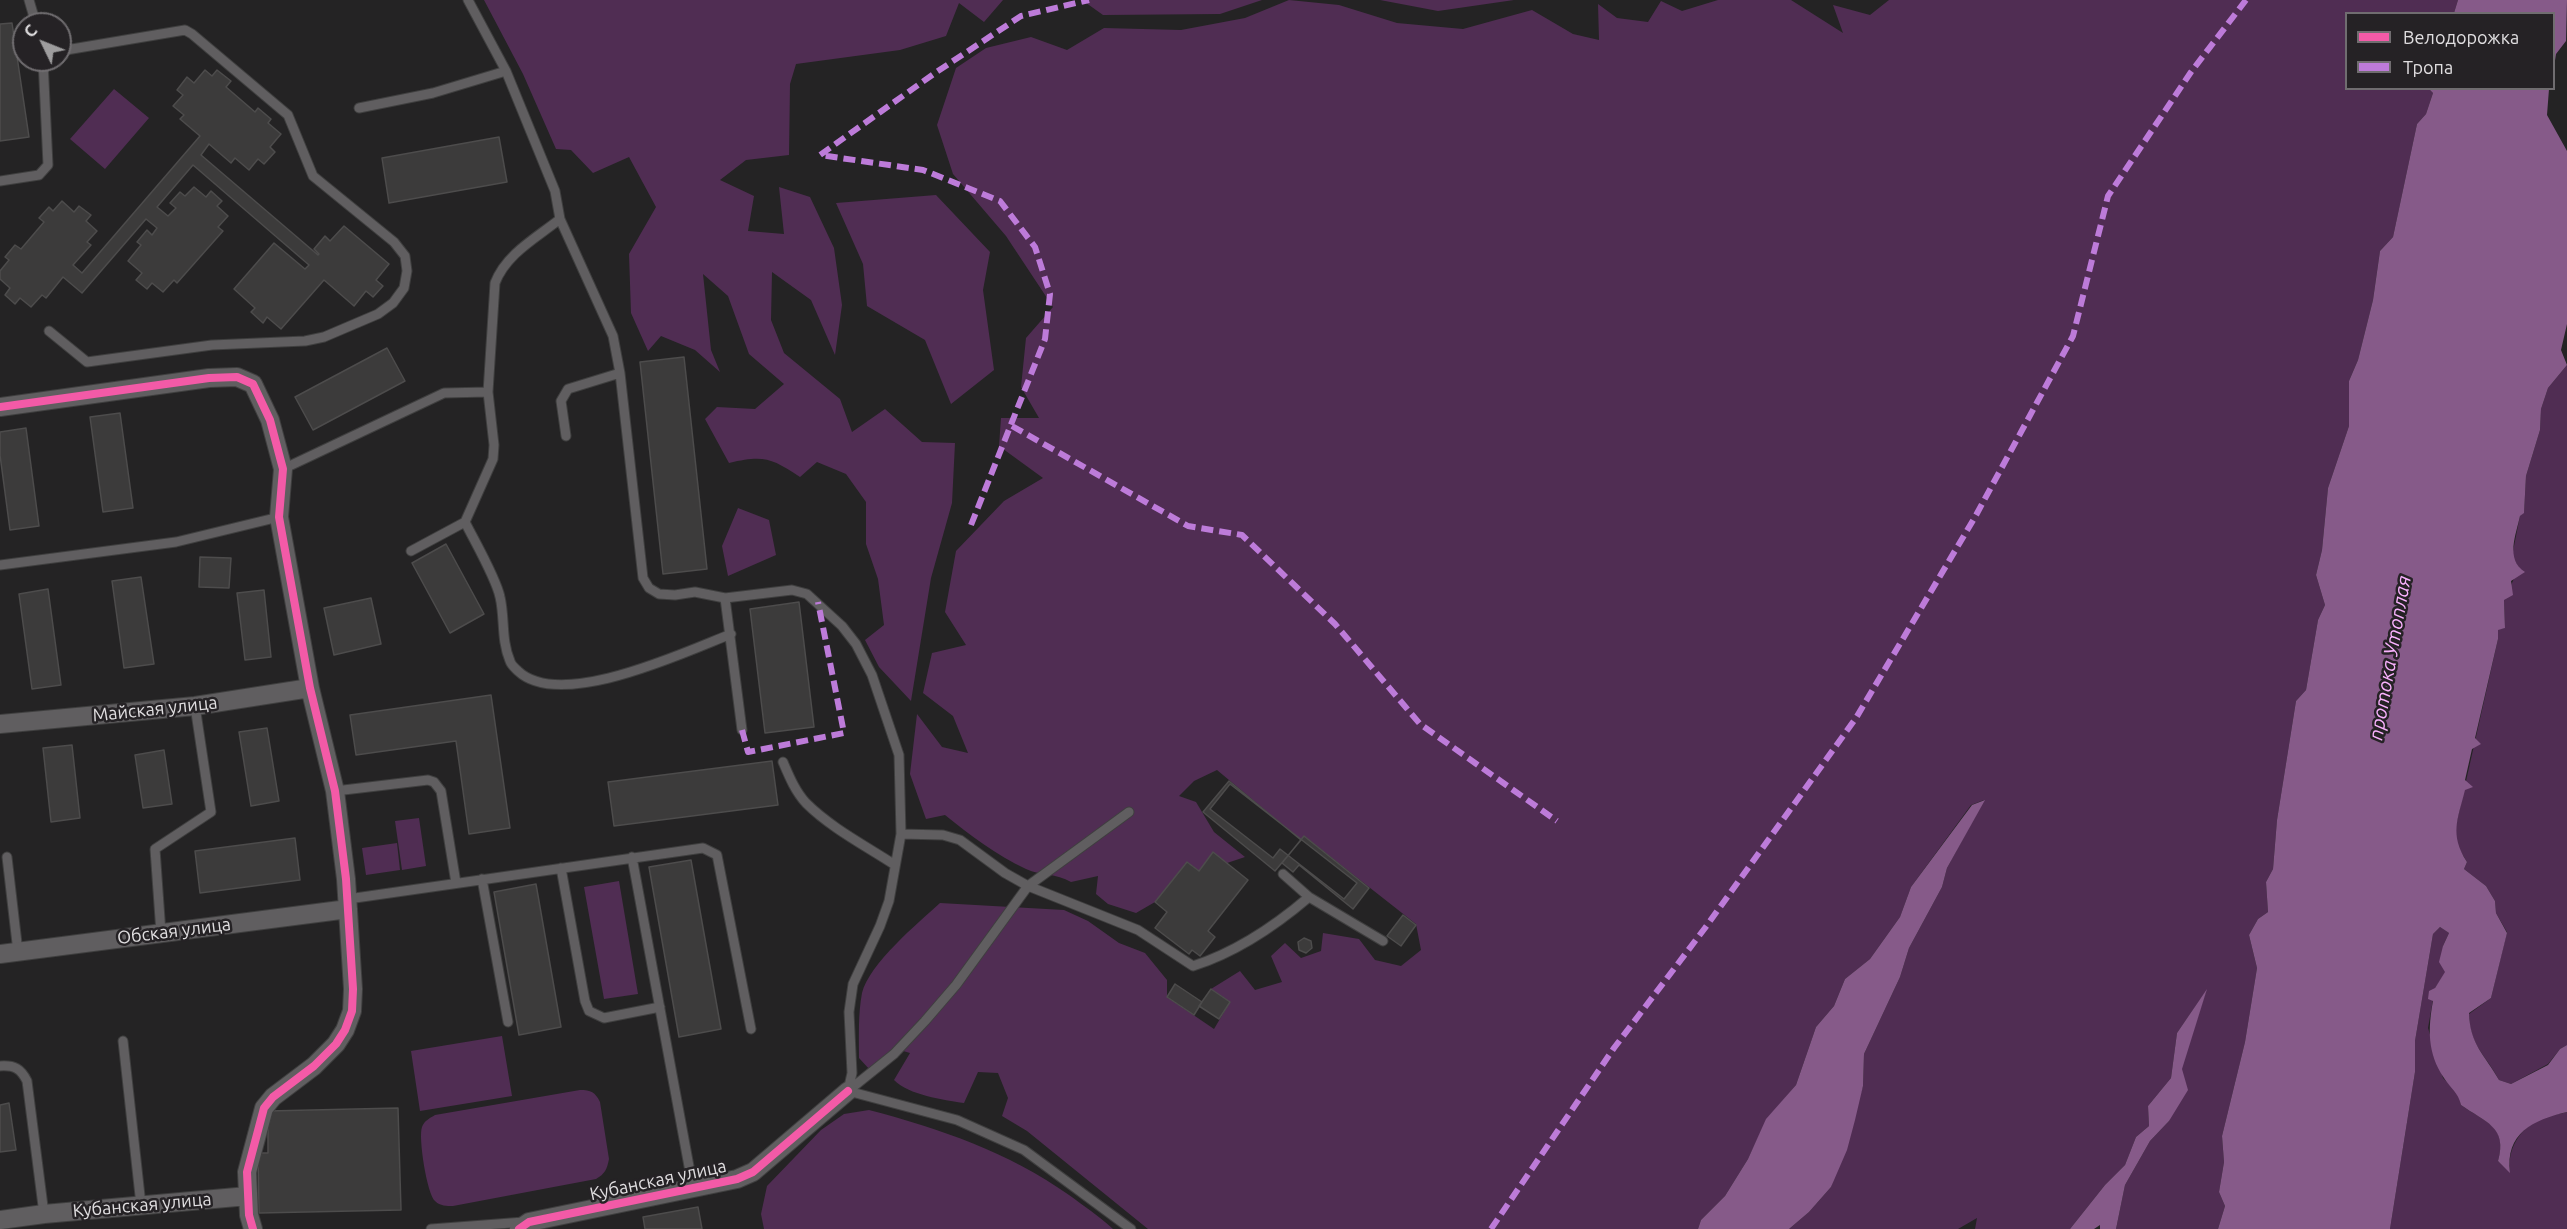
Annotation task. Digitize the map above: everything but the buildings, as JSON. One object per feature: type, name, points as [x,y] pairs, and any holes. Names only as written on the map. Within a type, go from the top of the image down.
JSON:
[{"type":"street","points":[[0,407],[209,378],[237,377],[253,384],[270,420],[283,469],[279,517],[310,688],[335,791],[348,904],[353,988],[352,1011],[345,1030],[336,1044],[314,1066],[273,1097],[264,1108],[247,1172],[249,1215],[253,1229]]},
{"type":"street","name":"Майская улица","points":[[0,723],[195,706],[310,688]]},
{"type":"street","name":"Обская улица","points":[[9,953],[161,933],[348,904]]},
{"type":"street","name":"Кубанская улица","points":[[524,1226],[737,1179],[753,1172],[848,1091]]},
{"type":"street","name":"Кубанская улица","points":[[0,1220],[248,1196]]},
{"type":"lane","points":[[468,0],[506,71],[555,192],[561,219],[613,336],[620,373],[643,578],[649,588],[659,594],[675,595],[695,592],[725,598],[792,590],[807,594],[842,626],[856,644],[872,675],[899,755],[902,834],[889,901],[853,984],[849,1012],[852,1073],[848,1091]]},
{"type":"lane","points":[[49,331],[87,362],[212,345],[305,341],[324,337],[378,314],[393,303],[404,288],[407,271],[405,256],[394,242],[313,176],[288,115],[192,34],[185,30],[72,49]]},
{"type":"lane","points":[[359,108],[434,93],[506,71]]},
{"type":"lane","points":[[0,181],[39,175],[48,165],[44,72]]},
{"type":"lane","points":[[411,550],[465,522],[493,459],[494,445],[488,393],[495,283],[501,268],[512,256],[561,219]]},
{"type":"lane","points":[[566,436],[561,401],[568,390],[620,373]]},
{"type":"lane","points":[[283,469],[444,393],[488,393]]},
{"type":"lane","points":[[0,565],[160,544],[279,517]]},
{"type":"lane","points":[[465,522],[500,597],[504,640],[510,663],[525,677],[550,685],[582,684],[653,666],[731,634]]},
{"type":"lane","points":[[725,598],[742,730]]},
{"type":"lane","points":[[161,933],[155,849],[211,812],[195,706]]},
{"type":"lane","points":[[783,762],[794,786],[806,802],[832,824],[895,866]]},
{"type":"lane","points":[[335,791],[428,780],[434,782],[441,791],[456,883]]},
{"type":"lane","points":[[848,1091],[894,1054],[956,985],[1028,885],[1129,812]]},
{"type":"lane","points":[[902,834],[943,836],[960,840],[1005,873],[1028,885],[1138,930],[1193,966],[1216,958],[1278,924],[1309,897]]},
{"type":"lane","points":[[348,904],[456,883],[561,867],[696,848],[712,851],[717,855],[751,1029]]},
{"type":"lane","points":[[7,857],[9,953]]},
{"type":"lane","points":[[632,857],[693,1188]]},
{"type":"lane","points":[[561,867],[585,1001],[589,1011],[604,1018],[660,1007]]},
{"type":"lane","points":[[1282,874],[1309,897],[1383,941]]},
{"type":"lane","points":[[482,879],[508,1022]]},
{"type":"lane","points":[[123,1041],[141,1205]]},
{"type":"lane","points":[[0,1066],[15,1067],[22,1071],[27,1081],[44,1214]]},
{"type":"lane","points":[[848,1091],[957,1120],[1024,1150],[1126,1227]]},
{"type":"lane","points":[[431,1229],[524,1226]]},
{"type":"shaded area","points":[[484,0],[1003,0],[984,22],[959,3],[946,36],[900,50],[796,64],[790,84],[789,155],[746,160],[720,180],[754,196],[748,231],[784,234],[779,187],[810,197],[834,248],[842,305],[835,355],[811,300],[772,272],[771,320],[784,353],[840,399],[852,432],[885,409],[922,442],[955,443],[952,503],[931,578],[911,701],[879,667],[865,640],[884,625],[878,579],[866,544],[866,502],[846,474],[817,462],[800,477],[767,460],[751,459],[729,463],[705,419],[717,407],[755,409],[784,384],[749,354],[728,296],[703,274],[711,350],[720,372],[695,350],[661,336],[648,351],[631,313],[629,254],[656,207],[629,157],[593,173],[571,150],[556,149],[523,74]]},
{"type":"shaded area","points":[[1082,0],[1262,0],[1220,14],[1103,15]]},
{"type":"shaded area","points":[[1289,0],[1339,5],[1397,23],[1463,29],[1532,10],[1573,34],[1599,40],[1598,4],[1617,18],[1648,22],[1661,1],[1682,11],[1718,0],[1791,0],[1843,33],[1833,5],[1870,15],[1889,0],[2458,0],[2454,12],[2345,12],[2345,90],[2430,90],[2433,93],[2426,114],[2417,124],[2393,237],[2380,251],[2373,300],[2358,360],[2349,381],[2349,426],[2328,488],[2322,550],[2316,575],[2325,605],[2318,620],[2306,690],[2296,701],[2277,820],[2273,869],[2266,882],[2268,912],[2258,919],[2249,935],[2257,968],[2245,1042],[2222,1136],[2224,1162],[2219,1192],[2225,1206],[2218,1229],[2116,1229],[2125,1185],[2150,1141],[2169,1121],[2181,1069],[2206,991],[2177,1033],[2171,1078],[2148,1106],[2149,1126],[2136,1137],[2125,1165],[2105,1185],[2070,1229],[1975,1229],[1977,1218],[1958,1229],[1789,1229],[1809,1212],[1831,1187],[1863,1086],[1864,1054],[1900,977],[1909,948],[1942,887],[1947,868],[1984,800],[1971,805],[1911,887],[1900,917],[1870,959],[1845,979],[1834,1006],[1816,1027],[1796,1085],[1767,1119],[1748,1159],[1725,1196],[1701,1220],[1698,1229],[1148,1229],[1027,1131],[1002,1116],[1008,1098],[998,1073],[978,1072],[964,1103],[917,1093],[908,1090],[894,1080],[910,1053],[893,1048],[870,1070],[859,1058],[860,1009],[866,982],[895,945],[940,903],[1064,910],[1088,921],[1119,943],[1145,953],[1167,980],[1167,997],[1214,1029],[1230,1002],[1211,989],[1240,971],[1255,990],[1282,982],[1271,956],[1285,943],[1301,958],[1321,951],[1323,933],[1359,939],[1375,960],[1401,966],[1421,950],[1416,924],[1304,836],[1301,840],[1217,770],[1194,781],[1179,796],[1196,802],[1214,832],[1245,857],[1227,863],[1213,853],[1199,871],[1187,862],[1155,902],[1136,913],[1108,904],[1096,894],[1098,876],[1071,882],[1060,877],[1032,871],[994,851],[945,815],[926,819],[910,774],[917,714],[942,747],[968,753],[953,716],[923,693],[932,653],[966,645],[945,612],[956,551],[1004,501],[1043,478],[999,446],[1001,418],[1039,418],[1021,387],[1026,338],[1053,307],[1006,236],[953,174],[937,125],[956,68],[986,48],[1031,37],[1067,50],[1104,28],[1181,30],[1245,18]]},
{"type":"shaded area","points":[[1380,0],[1514,0],[1438,11]]},
{"type":"shaded area","points":[[114,89],[149,118],[105,169],[70,139]]},
{"type":"shaded area","points":[[936,195],[990,252],[983,290],[994,370],[951,404],[925,340],[867,306],[863,264],[836,203]]},
{"type":"shaded area","points":[[2567,365],[2567,1045],[2560,1049],[2548,1064],[2511,1084],[2499,1080],[2479,1049],[2472,1034],[2469,1014],[2491,998],[2507,932],[2496,913],[2495,901],[2486,886],[2464,869],[2467,862],[2458,847],[2455,830],[2498,639],[2498,629],[2505,628],[2504,600],[2519,568],[2512,556],[2520,516],[2524,512],[2526,476],[2540,430],[2541,409],[2548,388]]},
{"type":"shaded area","points":[[738,508],[769,520],[776,555],[728,576],[722,546]]},
{"type":"shaded area","points":[[419,818],[426,866],[402,870],[395,821]]},
{"type":"shaded area","points":[[397,843],[400,870],[366,875],[362,848]]},
{"type":"shaded area","points":[[619,881],[638,994],[604,999],[584,887]]},
{"type":"shaded area","points":[[2440,927],[2449,933],[2443,946],[2446,972],[2435,988],[2428,1028],[2443,1078],[2459,1094],[2461,1105],[2493,1127],[2500,1140],[2498,1161],[2510,1172],[2510,1156],[2525,1129],[2541,1118],[2567,1112],[2567,1229],[2390,1229],[2415,1072],[2415,1041],[2433,934]]},
{"type":"shaded area","points":[[502,1036],[512,1096],[420,1111],[411,1051]]},
{"type":"shaded area","points":[[580,1090],[592,1092],[600,1102],[609,1159],[605,1171],[599,1177],[453,1206],[441,1205],[435,1201],[426,1177],[422,1153],[421,1133],[427,1120],[435,1115]]},
{"type":"shaded area","points":[[869,1110],[922,1125],[998,1154],[1069,1195],[1113,1229],[764,1229],[761,1214],[767,1186],[821,1130],[844,1114]]},
{"type":"water","points":[[2458,0],[2567,0],[2566,41],[2556,54],[2555,60],[2555,12],[2454,12]]},
{"type":"water","name":"протока Утоплая","points":[[2430,90],[2549,90],[2547,115],[2567,151],[2567,324],[2561,350],[2567,365],[2548,388],[2541,409],[2540,430],[2526,476],[2524,513],[2520,516],[2514,546],[2515,560],[2525,572],[2511,581],[2513,595],[2504,600],[2505,628],[2498,630],[2498,639],[2475,738],[2481,744],[2472,749],[2465,780],[2473,787],[2465,790],[2458,818],[2457,835],[2461,852],[2467,862],[2464,869],[2486,886],[2495,901],[2496,913],[2507,933],[2491,998],[2469,1013],[2475,1042],[2499,1080],[2511,1084],[2548,1065],[2560,1049],[2567,1045],[2567,1112],[2543,1119],[2524,1130],[2512,1148],[2510,1173],[2498,1161],[2500,1140],[2497,1133],[2486,1121],[2461,1105],[2434,1059],[2430,1040],[2433,1001],[2428,999],[2429,991],[2435,988],[2445,972],[2439,962],[2449,933],[2440,927],[2433,934],[2415,1041],[2415,1072],[2390,1229],[2218,1229],[2225,1206],[2219,1192],[2224,1162],[2222,1136],[2245,1042],[2257,968],[2249,935],[2258,919],[2268,912],[2266,882],[2273,869],[2277,820],[2296,701],[2306,690],[2318,620],[2325,605],[2316,575],[2322,550],[2328,488],[2349,426],[2349,381],[2358,360],[2373,300],[2380,251],[2393,237],[2417,124],[2426,114],[2433,93]]},
{"type":"water","points":[[1985,800],[1947,868],[1942,887],[1909,948],[1900,977],[1864,1054],[1863,1086],[1855,1120],[1847,1150],[1831,1187],[1809,1212],[1789,1229],[1698,1229],[1701,1220],[1725,1196],[1748,1159],[1766,1119],[1796,1085],[1816,1027],[1834,1006],[1845,979],[1870,959],[1900,917],[1911,887],[1972,805]]},
{"type":"water","points":[[2207,989],[2182,1069],[2188,1090],[2169,1121],[2150,1141],[2125,1185],[2116,1229],[2100,1229],[2100,1225],[2094,1229],[2070,1229],[2105,1185],[2125,1165],[2136,1137],[2149,1126],[2148,1106],[2171,1078],[2177,1033]]},
{"type":"marked path","points":[[971,525],[1045,339],[1050,294],[1035,247],[1000,201],[923,170],[820,155],[935,73],[1021,16],[1089,0]]},
{"type":"marked path","points":[[1491,1229],[1614,1048],[1705,928],[1856,718],[1975,517],[2073,336],[2108,196],[2191,72],[2246,0]]},
{"type":"marked path","points":[[1012,426],[1188,526],[1242,535],[1335,624],[1420,724],[1557,821]]},
{"type":"marked path","points":[[742,730],[748,752],[844,733],[818,602]]},
{"type":"cycle path","points":[[0,407],[209,378],[237,377],[253,384],[270,420],[283,469],[279,517],[310,688],[335,791],[346,879],[353,989],[352,1011],[345,1030],[336,1044],[314,1066],[273,1097],[264,1108],[247,1172],[249,1215],[253,1229]]},
{"type":"cycle path","points":[[519,1229],[529,1222],[737,1179],[753,1172],[848,1091]]}]
